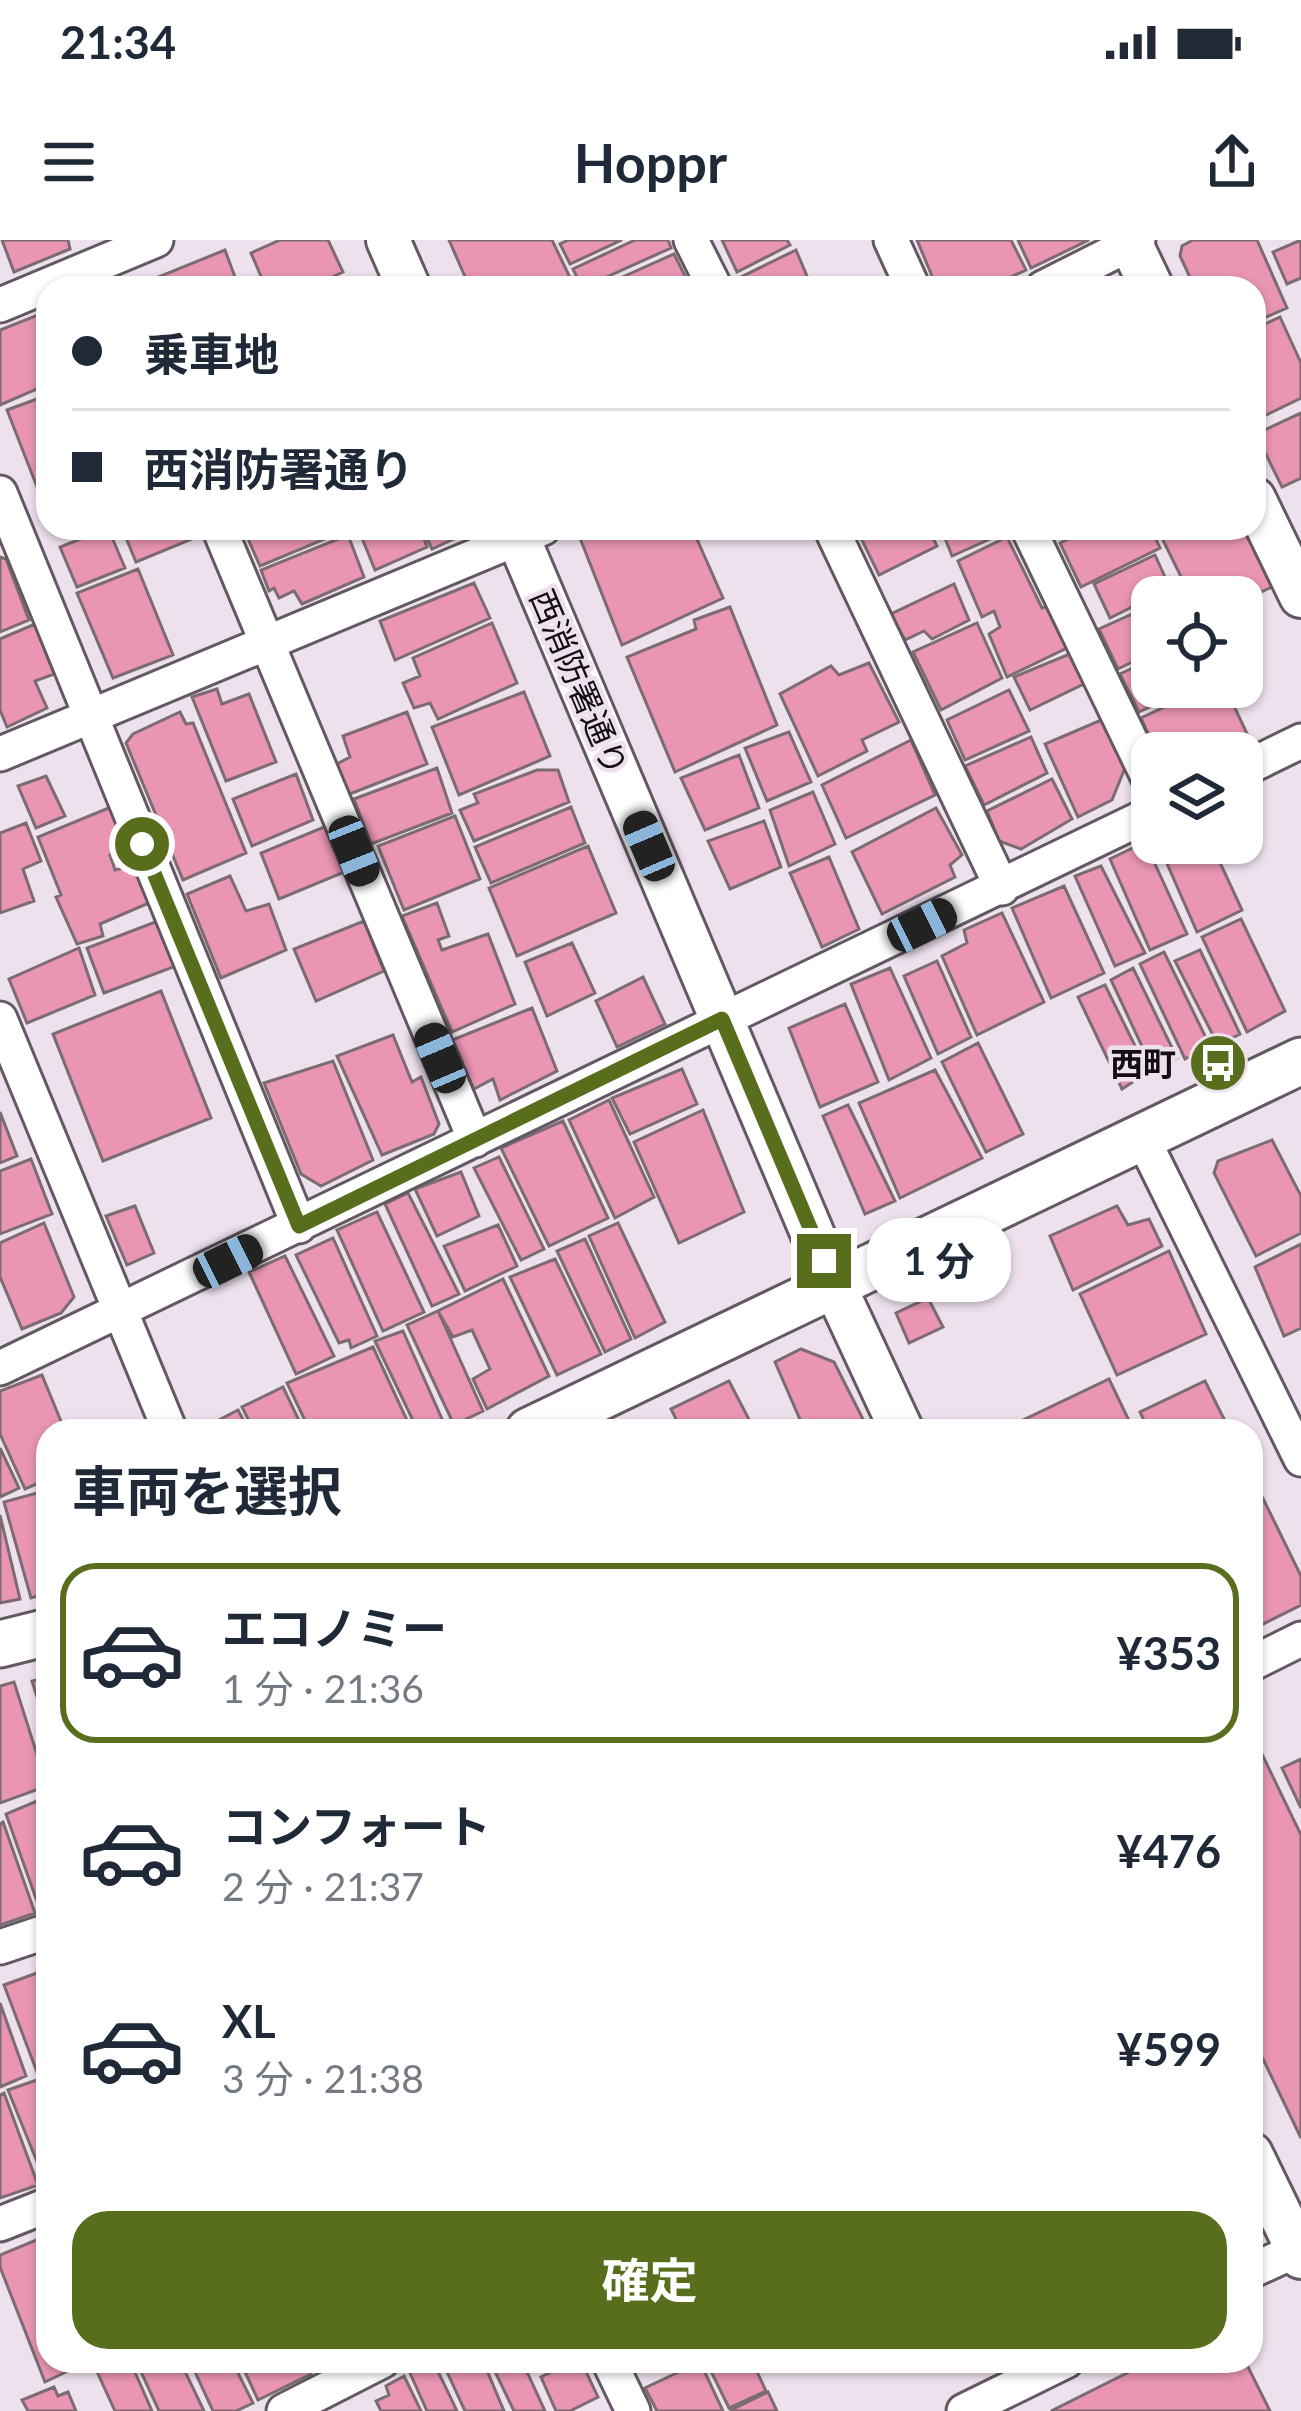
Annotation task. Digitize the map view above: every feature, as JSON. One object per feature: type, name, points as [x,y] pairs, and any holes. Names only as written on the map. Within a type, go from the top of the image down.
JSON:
[{"type":"main road","points":[[555,1419],[1301,1061]]},
{"type":"main road","points":[[0,1644],[36,1635]]},
{"type":"street","points":[[74,276],[156,240]]},
{"type":"street","points":[[388,240],[404,276]]},
{"type":"street","points":[[691,240],[709,276]]},
{"type":"street","points":[[891,240],[908,276]]},
{"type":"street","points":[[1065,276],[1133,241],[1147,276]]},
{"type":"street","points":[[0,304],[36,290]]},
{"type":"street","points":[[4,512],[299,1226]]},
{"type":"street","points":[[1266,524],[1301,596]]},
{"type":"street","points":[[224,540],[475,1140]]},
{"type":"street","points":[[0,754],[507,540]]},
{"type":"street","name":"西消防署通り","points":[[528,540],[722,1019],[896,1419]]},
{"type":"street","points":[[837,540],[1001,888]]},
{"type":"street","points":[[1034,540],[1131,741]]},
{"type":"street","points":[[1263,760],[1301,741]]},
{"type":"street","points":[[0,1368],[1131,823]]},
{"type":"street","points":[[0,1019],[165,1419]]},
{"type":"street","points":[[1142,1137],[1286,1394],[1301,1459]]},
{"type":"street","points":[[1263,1658],[1301,1639]]},
{"type":"street","points":[[0,1947],[36,1935]]},
{"type":"street","points":[[1263,2178],[1300,2251],[1263,2266]]},
{"type":"street","points":[[0,2224],[36,2210]]},
{"type":"street","points":[[284,2411],[358,2373]]},
{"type":"street","points":[[615,2373],[633,2411]]},
{"type":"street","points":[[964,2411],[1042,2373]]},
{"type":"building","points":[[2,240],[68,240],[70,249],[14,272]]},
{"type":"building","points":[[280,240],[328,240],[343,272],[261,276],[251,253]]},
{"type":"building","points":[[449,240],[552,240],[569,276],[465,276]]},
{"type":"building","points":[[622,240],[570,264],[560,244]]},
{"type":"building","points":[[635,240],[668,240],[671,248],[609,276],[576,276],[573,269]]},
{"type":"building","points":[[722,240],[787,240],[790,245],[737,272]]},
{"type":"building","points":[[917,240],[1011,240],[1026,270],[1013,276],[932,276]]},
{"type":"building","points":[[1018,240],[1089,240],[1031,268]]},
{"type":"building","points":[[1193,240],[1257,240],[1287,308],[1266,317],[1266,276],[1189,276],[1180,256],[1182,246]]},
{"type":"building","points":[[1301,240],[1301,278],[1287,284],[1273,252]]},
{"type":"building","points":[[225,250],[235,276],[161,276]]},
{"type":"building","points":[[796,250],[807,276],[743,276]]},
{"type":"building","points":[[674,254],[685,276],[625,276]]},
{"type":"building","points":[[36,316],[36,389],[0,405],[0,330]]},
{"type":"building","points":[[1280,317],[1301,363],[1301,398],[1266,415],[1266,323]]},
{"type":"building","points":[[36,399],[36,484],[7,410]]},
{"type":"building","points":[[1301,413],[1301,478],[1282,487],[1266,454],[1266,429]]},
{"type":"building","points":[[78,540],[113,540],[125,568],[77,587],[60,547]]},
{"type":"building","points":[[127,540],[190,540],[136,562]]},
{"type":"building","points":[[249,540],[322,540],[260,566]]},
{"type":"building","points":[[336,540],[350,540],[364,577],[302,604],[294,591],[279,598],[274,588],[269,591],[261,570]]},
{"type":"building","points":[[363,540],[424,540],[427,547],[375,570]]},
{"type":"building","points":[[428,540],[451,540],[432,549]]},
{"type":"building","points":[[581,540],[697,540],[723,598],[622,645]]},
{"type":"building","points":[[862,540],[934,540],[937,546],[879,575]]},
{"type":"building","points":[[946,540],[988,540],[952,556]]},
{"type":"building","points":[[1008,540],[1042,608],[1051,604],[1069,647],[1007,677],[989,634],[1000,627],[994,611],[982,617],[958,561]]},
{"type":"building","points":[[1156,540],[1160,548],[1081,587],[1060,543]]},
{"type":"building","points":[[1163,540],[1253,540],[1274,586],[1263,591],[1263,576],[1181,576]]},
{"type":"building","points":[[1155,555],[1165,576],[1131,576],[1131,608],[1110,618],[1094,584]]},
{"type":"building","points":[[0,557],[6,559],[29,620],[0,632]]},
{"type":"building","points":[[138,569],[173,655],[113,678],[77,593]]},
{"type":"building","points":[[474,583],[490,618],[395,660],[380,621]]},
{"type":"building","points":[[954,584],[969,620],[932,639],[924,631],[905,640],[891,614]]},
{"type":"building","points":[[730,607],[777,725],[675,772],[627,657],[696,629],[694,620]]},
{"type":"building","points":[[1131,615],[1131,662],[1118,669],[1099,629]]},
{"type":"building","points":[[492,623],[517,683],[438,719],[430,703],[414,708],[403,683],[420,676],[413,658]]},
{"type":"building","points":[[977,623],[1002,678],[941,710],[913,652]]},
{"type":"building","points":[[35,624],[54,674],[35,681],[47,708],[7,727],[0,710],[0,639]]},
{"type":"building","points":[[1077,651],[1090,681],[1030,710],[1014,677]]},
{"type":"building","points":[[869,663],[899,722],[862,740],[867,751],[818,776],[780,694],[831,666],[839,675]]},
{"type":"building","points":[[1131,669],[1131,696],[1120,674]]},
{"type":"building","points":[[217,689],[222,704],[249,694],[276,762],[226,781],[192,697]]},
{"type":"building","points":[[1009,690],[1029,731],[965,760],[947,720]]},
{"type":"building","points":[[524,692],[550,756],[459,795],[432,727]]},
{"type":"building","points":[[1162,708],[1235,708],[1246,732],[1147,732],[1141,718]]},
{"type":"building","points":[[180,712],[186,724],[193,723],[246,853],[183,880],[126,743],[133,734]]},
{"type":"building","points":[[407,712],[427,764],[347,795],[335,765],[350,757],[343,736]]},
{"type":"building","points":[[1106,718],[1127,763],[1112,800],[1078,817],[1045,744]]},
{"type":"building","points":[[789,732],[811,782],[767,801],[745,748]]},
{"type":"building","points":[[1031,737],[1047,773],[984,805],[965,766]]},
{"type":"building","points":[[911,740],[935,795],[846,838],[822,785]]},
{"type":"building","points":[[739,755],[759,808],[705,830],[681,778]]},
{"type":"building","points":[[437,768],[452,813],[371,844],[354,799]]},
{"type":"building","points":[[537,770],[558,770],[569,802],[474,841],[460,810],[478,803],[474,794]]},
{"type":"building","points":[[296,774],[313,820],[252,846],[233,799]]},
{"type":"building","points":[[46,776],[65,816],[36,828],[18,786]]},
{"type":"building","points":[[1052,779],[1072,819],[1021,849],[999,841],[987,811]]},
{"type":"building","points":[[813,792],[835,844],[789,866],[770,810]]},
{"type":"building","points":[[111,807],[129,849],[110,855],[115,870],[136,865],[149,903],[100,924],[103,936],[77,944],[56,897],[61,895],[38,837]]},
{"type":"building","points":[[571,807],[585,843],[491,883],[475,847]]},
{"type":"building","points":[[936,808],[962,855],[950,865],[955,877],[882,914],[852,852]]},
{"type":"building","points":[[455,816],[480,879],[404,910],[378,846]]},
{"type":"building","points":[[764,821],[781,867],[730,889],[708,841]]},
{"type":"building","points":[[26,823],[41,861],[23,869],[34,901],[0,913],[0,833]]},
{"type":"building","points":[[329,825],[347,871],[279,899],[261,853]]},
{"type":"building","points":[[588,846],[616,913],[517,956],[489,888]]},
{"type":"building","points":[[1131,849],[1131,864],[1155,864],[1187,934],[1150,950],[1110,859]]},
{"type":"building","points":[[829,857],[859,929],[822,947],[790,873]]},
{"type":"building","points":[[1167,864],[1221,864],[1242,910],[1197,932]]},
{"type":"building","points":[[1101,866],[1145,953],[1115,966],[1075,876]]},
{"type":"building","points":[[230,876],[246,911],[269,904],[286,950],[221,978],[187,894]]},
{"type":"building","points":[[1064,886],[1104,973],[1051,998],[1012,908]]},
{"type":"building","points":[[437,903],[449,936],[438,940],[442,950],[488,934],[515,1004],[452,1032],[402,916]]},
{"type":"building","points":[[1002,913],[1044,1002],[977,1035],[942,956],[967,943],[964,930]]},
{"type":"building","points":[[1241,919],[1285,1011],[1247,1032],[1202,937]]},
{"type":"building","points":[[158,921],[176,966],[104,993],[87,948]]},
{"type":"building","points":[[364,921],[384,971],[316,1001],[294,949]]},
{"type":"building","points":[[572,943],[595,993],[547,1016],[525,962]]},
{"type":"building","points":[[79,948],[95,995],[27,1023],[9,979]]},
{"type":"building","points":[[1200,950],[1240,1034],[1218,1045],[1175,961]]},
{"type":"building","points":[[1164,952],[1210,1046],[1185,1059],[1140,964]]},
{"type":"building","points":[[937,961],[971,1037],[938,1054],[904,976]]},
{"type":"building","points":[[890,968],[931,1058],[889,1080],[851,984]]},
{"type":"building","points":[[1133,968],[1177,1058],[1154,1072],[1111,980]]},
{"type":"building","points":[[643,977],[665,1024],[617,1047],[596,1001]]},
{"type":"building","points":[[1105,985],[1148,1072],[1122,1089],[1078,997]]},
{"type":"building","points":[[161,991],[211,1118],[103,1161],[53,1034]]},
{"type":"building","points":[[845,1004],[878,1082],[820,1107],[789,1028]]},
{"type":"building","points":[[532,1008],[557,1071],[500,1100],[493,1079],[474,1089],[452,1040]]},
{"type":"building","points":[[393,1035],[412,1082],[421,1077],[439,1124],[434,1134],[382,1155],[337,1056]]},
{"type":"building","points":[[978,1043],[1023,1134],[986,1152],[942,1062]]},
{"type":"building","points":[[333,1061],[373,1160],[321,1186],[301,1174],[264,1083]]},
{"type":"building","points":[[682,1069],[697,1104],[630,1134],[612,1098]]},
{"type":"building","points":[[935,1070],[982,1158],[900,1198],[859,1103]]},
{"type":"building","points":[[609,1100],[654,1197],[615,1218],[569,1120]]},
{"type":"building","points":[[848,1105],[895,1201],[865,1214],[823,1116]]},
{"type":"building","points":[[703,1110],[744,1212],[679,1243],[634,1142]]},
{"type":"building","points":[[0,1112],[17,1156],[0,1163]]},
{"type":"building","points":[[563,1121],[608,1218],[549,1246],[501,1148]]},
{"type":"building","points":[[1272,1140],[1301,1196],[1301,1233],[1256,1256],[1214,1173],[1218,1161]]},
{"type":"building","points":[[499,1157],[544,1249],[521,1260],[474,1168]]},
{"type":"building","points":[[31,1159],[52,1214],[0,1234],[0,1171]]},
{"type":"building","points":[[461,1172],[479,1216],[437,1236],[415,1189]]},
{"type":"building","points":[[408,1193],[459,1294],[432,1306],[385,1204]]},
{"type":"building","points":[[135,1206],[154,1253],[127,1265],[106,1216]]},
{"type":"building","points":[[1117,1206],[1128,1225],[1149,1219],[1162,1246],[1073,1290],[1050,1236]]},
{"type":"building","points":[[377,1212],[424,1312],[383,1331],[337,1230]]},
{"type":"building","points":[[44,1223],[74,1297],[61,1313],[22,1329],[0,1277],[0,1243]]},
{"type":"building","points":[[618,1223],[665,1322],[635,1338],[589,1236]]},
{"type":"building","points":[[498,1225],[517,1266],[465,1291],[444,1246]]},
{"type":"building","points":[[333,1238],[377,1336],[351,1348],[349,1340],[339,1343],[296,1255]]},
{"type":"building","points":[[585,1239],[631,1339],[605,1352],[557,1251]]},
{"type":"building","points":[[1301,1244],[1301,1328],[1284,1336],[1255,1267]]},
{"type":"building","points":[[1169,1251],[1206,1334],[1117,1375],[1080,1294]]},
{"type":"building","points":[[285,1256],[334,1356],[296,1374],[249,1272]]},
{"type":"building","points":[[555,1259],[601,1354],[557,1375],[510,1277]]},
{"type":"building","points":[[503,1279],[549,1376],[487,1409],[473,1379],[490,1369],[472,1330],[453,1337],[438,1311]]},
{"type":"building","points":[[928,1298],[943,1327],[909,1343],[896,1313]]},
{"type":"building","points":[[438,1311],[483,1411],[466,1419],[451,1419],[407,1325]]},
{"type":"building","points":[[403,1331],[442,1419],[412,1419],[375,1341]]},
{"type":"building","points":[[373,1347],[406,1419],[304,1419],[287,1383]]},
{"type":"building","points":[[801,1349],[834,1362],[863,1419],[800,1419],[775,1362]]},
{"type":"building","points":[[42,1375],[60,1419],[36,1419],[36,1484],[25,1489],[0,1434],[0,1391]]},
{"type":"building","points":[[1109,1379],[1128,1419],[1025,1419]]},
{"type":"building","points":[[729,1381],[749,1419],[676,1419],[671,1409]]},
{"type":"building","points":[[1205,1381],[1224,1419],[1143,1419],[1140,1412]]},
{"type":"building","points":[[283,1387],[298,1419],[248,1419],[242,1407]]},
{"type":"building","points":[[238,1410],[243,1419],[221,1419]]},
{"type":"building","points":[[0,1448],[19,1488],[0,1497]]},
{"type":"building","points":[[36,1493],[36,1597],[31,1598],[4,1502]]},
{"type":"building","points":[[1263,1498],[1301,1576],[1301,1605],[1263,1624]]},
{"type":"building","points":[[0,1515],[20,1599],[0,1603]]},
{"type":"building","points":[[14,1682],[36,1751],[36,1790],[0,1803],[0,1686]]},
{"type":"building","points":[[1263,1756],[1301,1835],[1301,2138],[1263,2059]]},
{"type":"building","points":[[1301,1759],[1301,1808],[1282,1768]]},
{"type":"building","points":[[36,1801],[36,1899],[6,1814]]},
{"type":"building","points":[[3,1822],[35,1913],[0,1925],[0,1824]]},
{"type":"building","points":[[36,1973],[36,2069],[4,1985]]},
{"type":"building","points":[[0,2003],[26,2076],[0,2087]]},
{"type":"building","points":[[36,2080],[36,2159],[8,2090]]},
{"type":"building","points":[[4,2093],[36,2186],[0,2198],[0,2095]]},
{"type":"building","points":[[36,2240],[36,2359],[0,2267],[0,2255]]},
{"type":"building","points":[[41,2373],[64,2373],[45,2382]]},
{"type":"building","points":[[98,2373],[135,2373],[152,2411],[115,2411]]},
{"type":"building","points":[[142,2373],[186,2373],[204,2411],[159,2411]]},
{"type":"building","points":[[196,2373],[238,2373],[253,2403],[236,2411],[213,2411]]},
{"type":"building","points":[[246,2373],[311,2374],[258,2400]]},
{"type":"building","points":[[410,2373],[439,2373],[457,2411],[427,2411]]},
{"type":"building","points":[[448,2373],[488,2373],[504,2411],[465,2411]]},
{"type":"building","points":[[496,2373],[528,2373],[545,2411],[514,2411]]},
{"type":"building","points":[[587,2373],[598,2397],[570,2411],[556,2411],[541,2377]]},
{"type":"building","points":[[677,2373],[705,2373],[723,2411],[657,2411],[645,2388]]},
{"type":"building","points":[[712,2373],[758,2373],[766,2391],[729,2408]]},
{"type":"building","points":[[1127,2373],[1251,2373],[1270,2411],[1051,2411]]},
{"type":"building","points":[[404,2376],[421,2411],[381,2411],[376,2401],[389,2395],[386,2386]]},
{"type":"building","points":[[54,2387],[58,2396],[68,2392],[76,2411],[28,2411],[22,2400]]},
{"type":"building","points":[[768,2392],[777,2411],[731,2410]]},
{"type":"place","name":"西町","points":[[1218,1063]]},
{"type":"route","points":[[142,844],[299,1226],[722,1019],[824,1261]]}]
